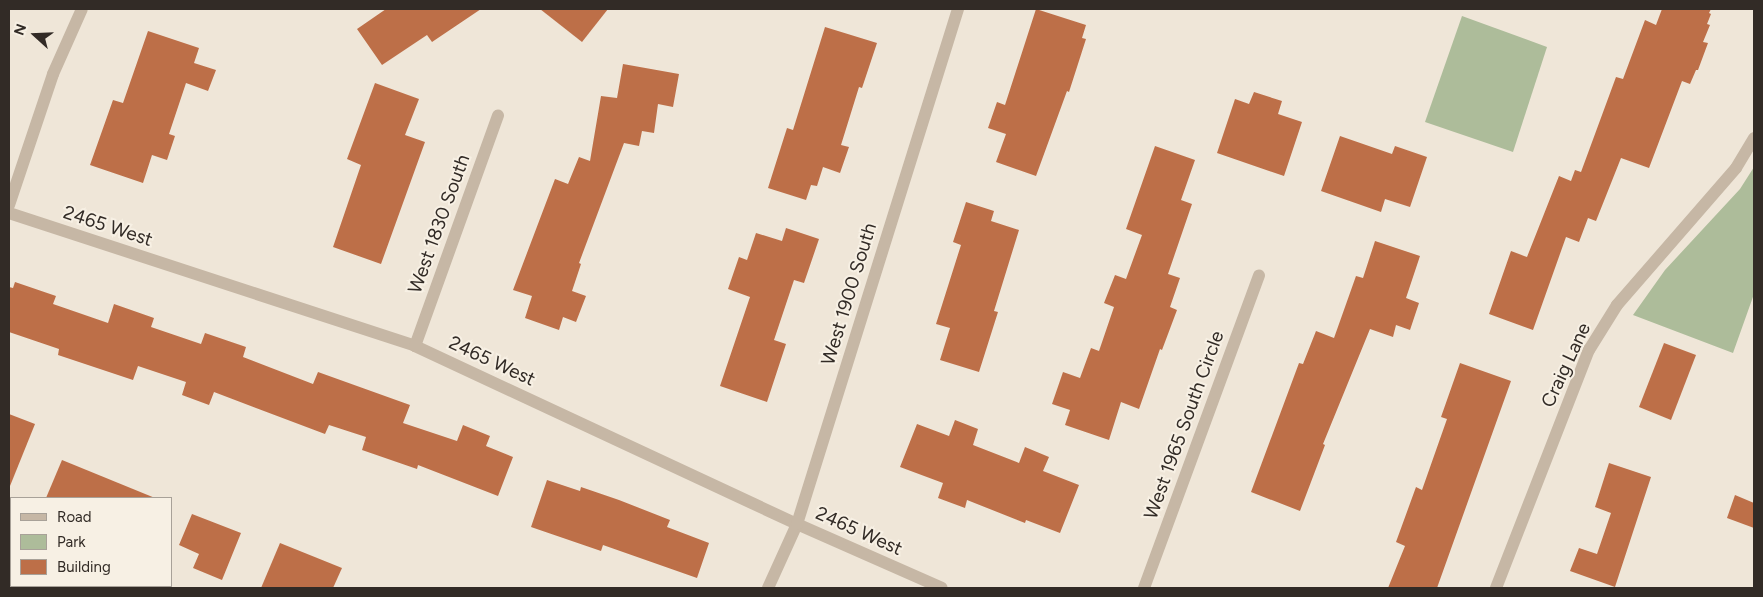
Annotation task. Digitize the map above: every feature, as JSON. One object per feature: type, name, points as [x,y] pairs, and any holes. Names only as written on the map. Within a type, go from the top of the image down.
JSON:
[{"type":"street","points":[[9,205],[53,74],[82,9]]},
{"type":"street","name":"West 1900 South","points":[[768,588],[797,524],[958,9]]},
{"type":"street","name":"West 1830 South","points":[[415,346],[498,115]]},
{"type":"street","name":"Craig Lane","points":[[1496,588],[1589,350],[1617,305],[1736,168],[1754,138]]},
{"type":"street","name":"2465 West","points":[[9,213],[415,346],[797,524],[942,588]]},
{"type":"street","name":"West 1965 South Circle","points":[[1144,588],[1259,275]]},
{"type":"green space","points":[[1462,16],[1547,47],[1513,152],[1425,122]]},
{"type":"green space","points":[[1754,167],[1754,294],[1733,353],[1633,315],[1665,270],[1740,189]]},
{"type":"building","points":[[386,9],[481,9],[432,42],[427,35],[382,65],[357,29]]},
{"type":"building","points":[[540,9],[608,9],[582,42]]},
{"type":"building","points":[[1036,9],[1086,25],[1082,38],[1086,39],[1069,92],[1067,91],[1036,176],[996,162],[1006,134],[988,128],[997,102],[1005,105]]},
{"type":"building","points":[[1662,9],[1711,9],[1709,13],[1711,14],[1707,24],[1710,25],[1703,42],[1708,43],[1698,70],[1696,70],[1690,84],[1682,81],[1649,168],[1621,158],[1596,221],[1588,218],[1579,242],[1566,237],[1533,330],[1489,314],[1511,251],[1527,257],[1559,176],[1571,181],[1575,170],[1581,172],[1616,77],[1623,79],[1645,20],[1656,25]]},
{"type":"building","points":[[825,27],[877,43],[862,88],[859,87],[841,145],[849,147],[840,173],[823,167],[817,186],[811,185],[806,200],[768,188],[787,128],[793,130]]},
{"type":"building","points":[[148,31],[199,48],[194,63],[216,70],[208,91],[186,83],[169,134],[175,136],[167,160],[152,155],[143,183],[90,165],[113,100],[123,103]]},
{"type":"building","points":[[623,64],[679,74],[673,107],[658,104],[654,133],[642,131],[639,146],[624,143],[579,263],[581,264],[572,291],[586,296],[576,322],[563,317],[559,330],[525,318],[532,296],[513,290],[555,179],[568,184],[579,157],[590,161],[601,96],[617,98]]},
{"type":"building","points":[[375,83],[419,99],[405,135],[425,142],[381,264],[333,247],[361,165],[347,159]]},
{"type":"building","points":[[1254,92],[1282,101],[1278,114],[1302,122],[1284,176],[1217,153],[1235,99],[1249,104]]},
{"type":"building","points":[[1340,136],[1392,154],[1395,146],[1427,157],[1410,207],[1385,199],[1381,212],[1321,191]]},
{"type":"building","points":[[1155,146],[1195,160],[1181,200],[1192,204],[1168,274],[1180,278],[1170,307],[1177,310],[1162,350],[1160,349],[1139,409],[1121,402],[1109,440],[1065,425],[1070,410],[1052,404],[1063,372],[1080,378],[1091,348],[1099,351],[1114,307],[1104,303],[1115,275],[1126,279],[1142,235],[1126,229]]},
{"type":"building","points":[[966,202],[994,211],[991,221],[1019,230],[994,311],[998,312],[979,372],[940,360],[950,328],[936,324],[961,245],[953,242]]},
{"type":"building","points":[[786,228],[819,239],[804,283],[794,280],[774,340],[786,344],[767,402],[720,386],[750,297],[728,289],[739,257],[747,260],[756,233],[782,241]]},
{"type":"building","points":[[1375,241],[1420,256],[1406,298],[1419,303],[1410,330],[1396,325],[1393,337],[1370,329],[1323,444],[1325,445],[1300,511],[1251,492],[1299,363],[1303,364],[1316,331],[1334,338],[1356,276],[1363,278]]},
{"type":"building","points":[[15,282],[56,296],[53,304],[108,323],[114,304],[154,318],[151,327],[201,344],[205,333],[246,347],[243,357],[313,384],[318,372],[410,405],[403,423],[457,441],[463,425],[490,436],[486,446],[513,457],[498,496],[418,465],[417,469],[362,450],[366,437],[329,425],[325,434],[214,392],[209,405],[182,395],[186,382],[138,366],[133,380],[58,355],[59,349],[9,332],[9,287],[13,288]]},
{"type":"building","points":[[1664,343],[1696,355],[1671,420],[1639,407]]},
{"type":"building","points":[[1460,363],[1511,381],[1437,588],[1388,588],[1405,546],[1396,542],[1416,487],[1422,490],[1447,419],[1441,417]]},
{"type":"building","points":[[9,414],[35,424],[10,486],[9,486]]},
{"type":"building","points":[[955,420],[978,429],[973,445],[1019,463],[1025,447],[1049,457],[1043,471],[1079,485],[1060,533],[1026,520],[1025,523],[967,500],[965,508],[938,498],[943,483],[900,467],[917,424],[949,436]]},
{"type":"building","points":[[62,460],[153,497],[46,497]]},
{"type":"building","points":[[1609,463],[1651,477],[1615,587],[1570,571],[1579,548],[1597,554],[1611,513],[1595,507]]},
{"type":"building","points":[[547,480],[580,491],[581,487],[619,500],[670,520],[667,527],[709,543],[697,578],[603,545],[601,551],[531,527]]},
{"type":"building","points":[[1735,495],[1754,503],[1754,528],[1727,518]]},
{"type":"building","points":[[192,514],[241,533],[222,580],[193,568],[199,554],[179,545]]},
{"type":"building","points":[[280,543],[342,568],[333,588],[261,588]]}]
